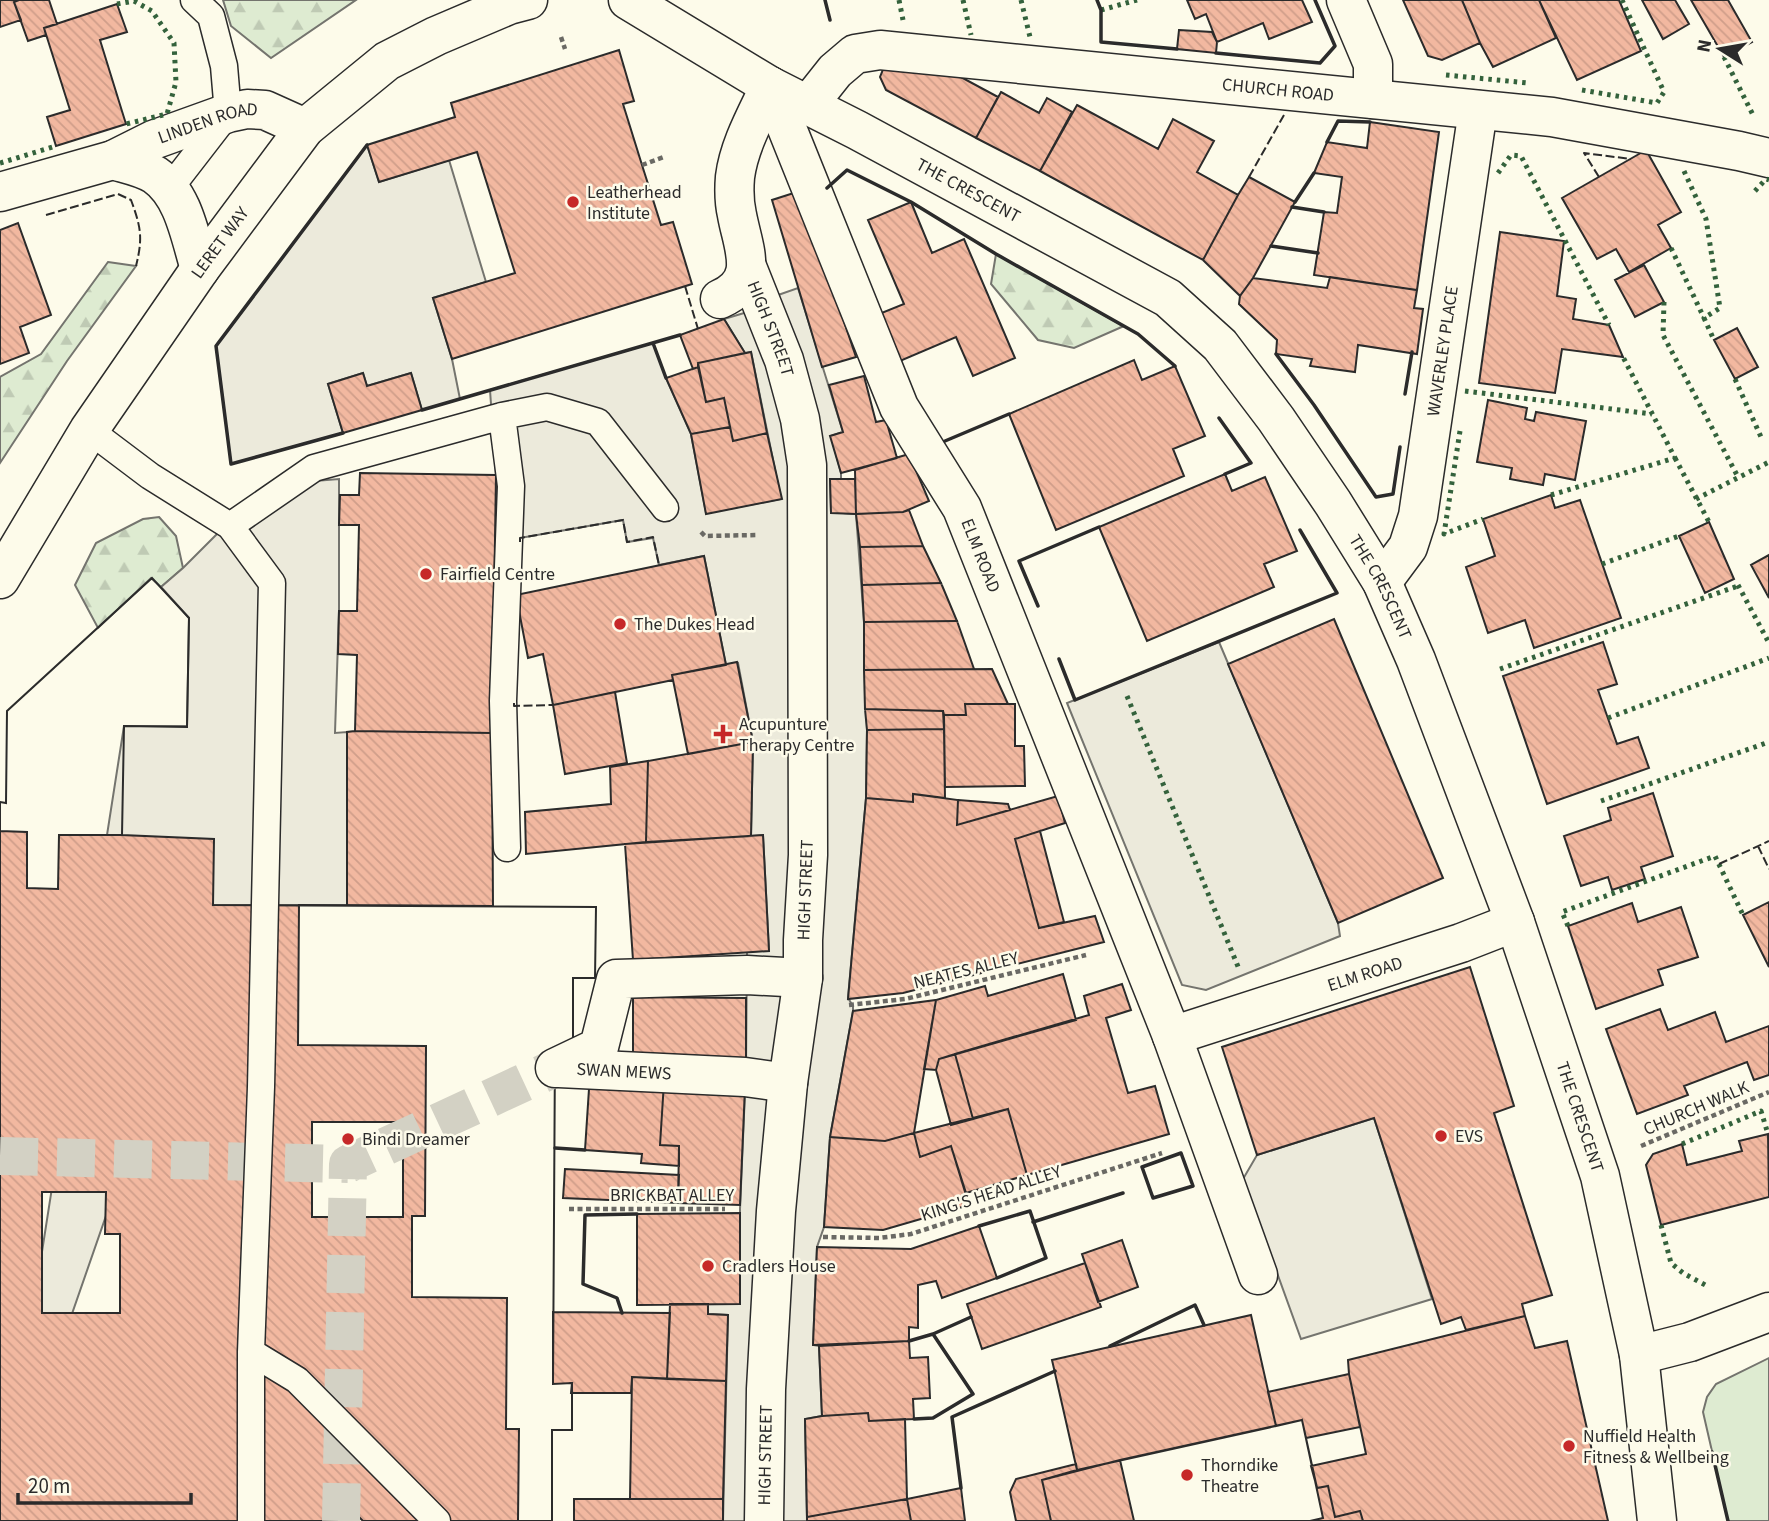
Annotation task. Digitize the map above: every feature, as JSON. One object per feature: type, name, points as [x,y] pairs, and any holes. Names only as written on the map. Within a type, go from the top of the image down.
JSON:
[{"type":"street","name":"LERET WAY","points":[[0,579],[89,430],[200,269],[306,128],[387,61],[509,5],[528,0]]},
{"type":"street","name":"THE CRESCENT","points":[[628,0],[770,86],[1168,298],[1220,345],[1276,419],[1333,503],[1382,582],[1416,660],[1515,922],[1600,1176],[1639,1355],[1657,1521]]},
{"type":"street","points":[[1346,0],[1373,64],[1373,99]]},
{"type":"street","name":"CHURCH ROAD","points":[[808,105],[835,71],[855,54],[880,50],[1552,117],[1769,158]]},
{"type":"street","name":"HIGH STREET","points":[[764,1521],[766,1389],[775,1224],[788,1083],[802,989],[808,855],[807,465],[800,419],[784,360],[747,267],[746,249],[735,205],[735,175],[770,86]]},
{"type":"street","name":"ELM ROAD","points":[[770,86],[900,407],[962,508],[1172,1036],[1258,1275]]},
{"type":"street","name":"LINDEN ROAD","points":[[0,192],[113,160],[153,140],[228,113],[247,109],[265,110],[306,128]]},
{"type":"street","name":"WAVERLEY PLACE","points":[[1382,582],[1408,547],[1418,516],[1478,110]]},
{"type":"street","name":"LINDEN ROAD","points":[[113,160],[153,173],[170,188]]},
{"type":"street","points":[[170,188],[178,202],[200,269]]},
{"type":"street","points":[[720,299],[733,293],[742,284],[747,267]]},
{"type":"street","name":"ELM ROAD","points":[[1172,1036],[1461,943],[1515,922]]},
{"type":"street","name":"SWAN MEWS","points":[[788,1083],[745,1077],[555,1068],[599,1046],[616,979],[747,975],[802,989]]},
{"type":"street","points":[[1639,1355],[1690,1342],[1769,1312]]},
{"type":"lane","points":[[170,188],[228,113],[224,66],[211,16],[194,0]]},
{"type":"lane","points":[[230,526],[314,468],[502,416],[547,407],[598,422],[665,508]]},
{"type":"lane","points":[[502,416],[511,486],[503,701],[507,848]]},
{"type":"lane","points":[[89,430],[150,476],[230,526],[272,583],[261,1087],[251,1352],[251,1521]]},
{"type":"lane","points":[[251,1352],[297,1380],[437,1521]]},
{"type":"path","points":[[642,165],[663,157]]},
{"type":"path","points":[[665,508],[705,536],[807,535]]},
{"type":"path","name":"NEATES ALLEY","points":[[802,989],[853,1006],[905,999],[1102,952],[1134,941]]},
{"type":"path","name":"CHURCH WALK","points":[[1633,1149],[1769,1092]]},
{"type":"path","name":"KING'S HEAD ALLEY","points":[[775,1224],[879,1238],[911,1234],[1209,1137]]},
{"type":"path","name":"BRICKBAT ALLEY","points":[[569,1209],[740,1209],[775,1224]]},
{"type":"green space","points":[[223,0],[356,0],[271,58],[231,26]]},
{"type":"green space","points":[[996,254],[1124,326],[1074,348],[1038,340],[991,284]]},
{"type":"green space","points":[[108,262],[136,266],[67,361],[0,463],[0,377],[41,354]]},
{"type":"green space","points":[[159,517],[176,536],[183,568],[161,587],[151,578],[98,628],[75,585],[96,543],[143,519]]},
{"type":"green space","points":[[1769,1358],[1769,1521],[1728,1521],[1703,1412],[1707,1397],[1716,1384]]},
{"type":"shaded area","points":[[367,145],[379,182],[449,160],[486,282],[433,298],[452,359],[460,399],[422,410],[411,373],[367,386],[363,373],[328,384],[343,433],[231,464],[216,346]]},
{"type":"shaded area","points":[[798,288],[843,432],[831,436],[841,479],[830,479],[831,512],[856,514],[864,622],[866,798],[848,998],[853,1011],[830,1137],[824,1227],[817,1247],[813,1345],[819,1346],[822,1416],[805,1419],[807,1521],[723,1521],[728,1315],[708,1314],[708,1304],[740,1304],[747,952],[769,950],[763,835],[751,836],[753,742],[738,663],[726,665],[704,556],[659,565],[653,538],[627,542],[623,520],[520,538],[495,538],[496,475],[490,390],[653,343],[691,434],[706,513],[781,499],[751,352],[745,353],[724,319],[744,313],[761,301]]},
{"type":"shaded area","points":[[339,479],[335,733],[347,732],[347,905],[214,905],[0,1521],[124,726],[187,726],[189,618],[161,587],[266,485]]},
{"type":"shaded area","points":[[1219,642],[1338,923],[1340,936],[1206,990],[1182,985],[1067,703]]},
{"type":"shaded area","points":[[1374,1118],[1432,1299],[1301,1339],[1243,1179],[1257,1155]]},
{"type":"building","points":[[0,0],[19,0],[14,2],[21,20],[0,27]]},
{"type":"building","points":[[49,0],[57,24],[44,28],[46,35],[28,41],[14,2]]},
{"type":"building","points":[[1187,0],[1302,0],[1312,22],[1269,39],[1263,23],[1217,42],[1206,14],[1195,19]]},
{"type":"building","points":[[1403,0],[1462,0],[1480,43],[1442,60],[1428,56]]},
{"type":"building","points":[[1462,0],[1539,0],[1556,38],[1493,67]]},
{"type":"building","points":[[1539,0],[1619,0],[1641,51],[1577,80]]},
{"type":"building","points":[[1642,0],[1675,0],[1689,24],[1663,39]]},
{"type":"building","points":[[1691,0],[1728,0],[1752,42],[1724,57]]},
{"type":"building","points":[[117,4],[127,32],[100,40],[126,124],[56,146],[47,117],[70,110],[44,28]]},
{"type":"building","points":[[1179,30],[1212,32],[1217,42],[1216,53],[1177,49]]},
{"type":"building","name":"Leatherhead Institute","points":[[619,50],[634,101],[623,104],[642,165],[661,225],[673,222],[692,284],[452,359],[433,298],[515,273],[477,152],[379,182],[367,145],[455,117],[451,103]]},
{"type":"building","points":[[886,62],[946,69],[998,97],[976,138],[886,90],[880,77]]},
{"type":"building","points":[[1001,92],[1039,113],[1047,98],[1072,112],[1040,171],[976,138]]},
{"type":"building","points":[[1077,105],[1158,149],[1173,119],[1214,141],[1197,172],[1238,195],[1203,260],[1040,171]]},
{"type":"building","points":[[1370,122],[1439,132],[1417,290],[1314,275],[1324,212],[1337,213],[1342,177],[1314,173],[1327,142],[1367,148]]},
{"type":"building","points":[[1646,150],[1681,212],[1658,225],[1671,248],[1629,272],[1616,249],[1597,259],[1562,198]]},
{"type":"building","points":[[1249,177],[1295,202],[1253,278],[1240,296],[1203,260]]},
{"type":"building","points":[[800,191],[856,357],[822,367],[772,200]]},
{"type":"building","points":[[911,202],[932,253],[964,239],[1015,358],[973,376],[956,337],[900,361],[879,314],[904,304],[868,220]]},
{"type":"building","points":[[18,223],[51,315],[20,327],[29,353],[0,364],[0,230]]},
{"type":"building","points":[[1500,232],[1564,241],[1557,296],[1576,299],[1573,319],[1609,325],[1623,357],[1562,349],[1555,393],[1479,383]]},
{"type":"building","points":[[1644,265],[1664,302],[1635,317],[1615,280]]},
{"type":"building","points":[[1330,277],[1417,290],[1414,308],[1423,309],[1417,354],[1358,345],[1355,372],[1310,366],[1312,359],[1276,354],[1277,340],[1239,304],[1240,296],[1253,278],[1327,288]]},
{"type":"building","points":[[724,319],[745,353],[698,363],[698,367],[693,369],[680,335]]},
{"type":"building","points":[[1737,328],[1758,367],[1735,379],[1714,340]]},
{"type":"building","points":[[751,352],[767,433],[733,441],[724,398],[706,402],[698,363]]},
{"type":"building","points":[[1134,360],[1142,380],[1175,366],[1205,436],[1173,449],[1184,476],[1056,530],[1009,414]]},
{"type":"building","points":[[698,367],[706,402],[724,398],[730,427],[691,434],[666,378]]},
{"type":"building","points":[[363,373],[367,386],[411,373],[422,410],[343,433],[328,384]]},
{"type":"building","points":[[864,376],[876,422],[886,420],[897,458],[841,473],[830,436],[843,432],[829,385]]},
{"type":"building","points":[[1488,400],[1527,408],[1525,419],[1534,421],[1536,412],[1586,421],[1575,480],[1545,474],[1543,485],[1510,479],[1512,468],[1477,462]]},
{"type":"building","points":[[730,427],[733,441],[767,433],[782,499],[706,514],[691,434]]},
{"type":"building","points":[[909,454],[929,501],[903,512],[856,514],[855,470]]},
{"type":"building","name":"Fairfield Centre","points":[[360,473],[496,475],[492,733],[355,731],[357,655],[338,654],[339,611],[357,611],[359,525],[339,525],[340,495],[359,495]]},
{"type":"building","points":[[1225,474],[1232,491],[1265,477],[1297,551],[1264,564],[1274,587],[1147,641],[1099,527]]},
{"type":"building","points":[[830,479],[855,479],[856,514],[831,513]]},
{"type":"building","points":[[1551,495],[1555,508],[1580,500],[1621,618],[1534,648],[1525,620],[1488,633],[1466,567],[1495,556],[1483,519]]},
{"type":"building","points":[[909,510],[923,546],[860,547],[856,514]]},
{"type":"building","points":[[1709,522],[1734,579],[1705,593],[1679,536]]},
{"type":"building","points":[[923,546],[941,583],[862,585],[860,547]]},
{"type":"building","points":[[1769,555],[1769,598],[1751,565]]},
{"type":"building","name":"The Dukes Head","points":[[704,556],[726,665],[672,675],[673,680],[553,705],[543,654],[528,658],[516,595]]},
{"type":"building","points":[[152,578],[189,618],[187,727],[124,726],[122,835],[214,839],[213,905],[596,907],[595,978],[573,978],[573,1047],[555,1047],[553,1384],[572,1383],[572,1430],[552,1430],[552,1521],[363,1521],[356,1514],[349,1521],[0,1521],[0,802],[6,803],[7,711]],"holes":[[[312,1122],[403,1122],[403,1217],[312,1217]]]},
{"type":"building","points":[[152,578],[189,618],[187,727],[124,726],[122,835],[59,835],[58,889],[27,888],[27,832],[0,831],[0,802],[6,803],[7,711]]},
{"type":"building","points":[[941,583],[957,621],[864,622],[862,585]]},
{"type":"building","points":[[1334,619],[1443,878],[1338,923],[1228,664]]},
{"type":"building","points":[[957,621],[974,669],[864,670],[864,622]]},
{"type":"building","points":[[1603,642],[1617,684],[1598,690],[1617,744],[1638,737],[1649,768],[1547,804],[1503,676]]},
{"type":"building","points":[[737,662],[753,742],[688,754],[672,675]]},
{"type":"building","points":[[992,669],[1008,704],[965,704],[966,715],[944,715],[943,711],[865,709],[864,670]]},
{"type":"building","points":[[615,692],[627,763],[565,774],[553,705]]},
{"type":"building","points":[[965,704],[1015,704],[1015,746],[1024,746],[1025,786],[945,787],[944,715],[966,715]]},
{"type":"building","points":[[865,709],[943,711],[944,729],[867,730]]},
{"type":"building","points":[[944,729],[945,798],[913,794],[913,802],[866,798],[867,730]]},
{"type":"building","points":[[347,732],[492,733],[493,906],[347,905]]},
{"type":"building","points":[[753,742],[751,836],[646,842],[648,761]]},
{"type":"building","points":[[648,761],[646,842],[526,854],[525,812],[611,804],[610,767]]},
{"type":"building","points":[[1653,793],[1673,856],[1641,867],[1645,879],[1612,890],[1608,877],[1581,886],[1564,836],[1611,820],[1608,808]]},
{"type":"building","points":[[913,794],[958,800],[957,825],[1058,796],[1065,823],[1015,839],[1039,928],[1095,916],[1104,942],[903,993],[848,999],[866,798],[913,802]]},
{"type":"building","points":[[958,800],[1008,804],[1010,810],[957,825]]},
{"type":"building","points":[[1040,831],[1064,922],[1039,928],[1015,839]]},
{"type":"building","points":[[763,835],[769,951],[633,960],[625,844]]},
{"type":"building","points":[[1769,902],[1769,967],[1743,915]]},
{"type":"building","points":[[1632,903],[1638,922],[1681,907],[1698,957],[1658,970],[1663,985],[1596,1009],[1568,926]]},
{"type":"building","points":[[299,905],[596,907],[595,978],[573,978],[573,1047],[555,1047],[553,1384],[572,1383],[572,1430],[552,1430],[552,1521],[518,1521],[519,1429],[506,1429],[507,1298],[412,1297],[412,1216],[425,1216],[426,1046],[298,1045]]},
{"type":"building","name":"EVS","points":[[1470,967],[1514,1106],[1494,1113],[1552,1295],[1522,1304],[1525,1316],[1466,1330],[1461,1317],[1441,1324],[1374,1118],[1257,1155],[1222,1047]]},
{"type":"building","points":[[1063,974],[1076,1020],[939,1059],[936,1070],[924,1069],[936,1000],[985,986],[988,996]]},
{"type":"building","points":[[1122,984],[1131,1010],[1106,1018],[1128,1093],[1155,1086],[1169,1134],[1027,1175],[1008,1109],[973,1119],[955,1054],[1089,1015],[1084,996]]},
{"type":"building","points":[[633,997],[746,998],[746,1068],[633,1058]]},
{"type":"building","points":[[936,1000],[914,1133],[885,1141],[830,1137],[853,1011]]},
{"type":"building","points":[[1660,1009],[1668,1030],[1715,1012],[1726,1042],[1769,1026],[1769,1075],[1754,1080],[1747,1062],[1684,1086],[1688,1095],[1637,1114],[1606,1029]]},
{"type":"building","points":[[955,1054],[973,1119],[951,1125],[936,1070],[939,1059]]},
{"type":"building","points":[[664,1082],[745,1087],[740,1205],[678,1203],[679,1146],[660,1145]]},
{"type":"building","points":[[664,1082],[660,1145],[679,1146],[679,1166],[641,1163],[642,1154],[585,1150],[589,1089]]},
{"type":"building","points":[[1008,1109],[1027,1175],[966,1193],[951,1146],[920,1157],[914,1133]]},
{"type":"building","points":[[914,1133],[920,1157],[951,1146],[969,1205],[883,1230],[824,1227],[830,1137],[885,1141]]},
{"type":"building","points":[[1768,1134],[1769,1197],[1661,1225],[1646,1165],[1653,1154],[1682,1144],[1687,1165],[1742,1151],[1739,1141]]},
{"type":"building","points":[[565,1169],[679,1175],[678,1203],[563,1198]]},
{"type":"building","points":[[42,1192],[106,1192],[105,1234],[120,1234],[120,1313],[42,1313]]},
{"type":"building","points":[[740,1213],[740,1304],[637,1305],[637,1214]]},
{"type":"building","points":[[979,1226],[997,1278],[942,1298],[936,1281],[918,1285],[918,1328],[909,1327],[909,1341],[813,1345],[817,1247],[911,1249]]},
{"type":"building","points":[[1122,1240],[1138,1287],[1098,1302],[1082,1254]]},
{"type":"building","points":[[1085,1263],[1101,1307],[982,1349],[967,1304]]},
{"type":"building","points":[[670,1304],[708,1304],[708,1314],[728,1315],[726,1381],[667,1379]]},
{"type":"building","points":[[553,1312],[670,1313],[667,1379],[632,1377],[631,1393],[571,1393],[572,1383],[553,1384]]},
{"type":"building","points":[[1251,1315],[1276,1426],[1077,1470],[1052,1360]]},
{"type":"building","points":[[1525,1316],[1535,1348],[1567,1341],[1608,1521],[1363,1521],[1360,1511],[1335,1517],[1328,1486],[1317,1488],[1311,1466],[1366,1454],[1348,1360]]},
{"type":"building","points":[[909,1341],[910,1358],[928,1357],[930,1398],[913,1399],[914,1419],[869,1421],[868,1413],[822,1416],[819,1346]]},
{"type":"building","points":[[1349,1374],[1360,1427],[1306,1438],[1302,1420],[1276,1426],[1268,1392]]},
{"type":"building","points":[[632,1377],[726,1381],[723,1499],[630,1499]]},
{"type":"building","points":[[868,1413],[869,1421],[905,1419],[907,1499],[807,1517],[805,1419]]},
{"type":"building","name":"Thorndike Theatre","points":[[1302,1420],[1317,1488],[1328,1486],[1335,1517],[1360,1511],[1363,1521],[1051,1521],[1042,1480]]},
{"type":"building","name":"Thorndike Theatre","points":[[1302,1420],[1323,1518],[1310,1521],[1134,1521],[1120,1460]]},
{"type":"building","points":[[1076,1464],[1077,1470],[1042,1480],[1051,1521],[1016,1521],[1010,1492],[1016,1479]]},
{"type":"building","points":[[961,1488],[965,1521],[911,1521],[907,1499]]},
{"type":"building","points":[[574,1499],[723,1499],[723,1521],[574,1521]]},
{"type":"building","points":[[907,1499],[911,1521],[807,1521],[807,1517]]},
{"type":"tunnel","points":[[341,1521],[348,1164],[555,1068]]},
{"type":"tunnel","points":[[0,1156],[348,1164]]},
{"type":"hedge","points":[[899,0],[903,20]]},
{"type":"hedge","points":[[963,0],[971,35]]},
{"type":"hedge","points":[[1021,0],[1030,37]]},
{"type":"hedge","points":[[1101,10],[1137,0]]},
{"type":"hedge","points":[[1582,90],[1657,103],[1664,92],[1622,0]]},
{"type":"hedge","points":[[117,4],[134,1],[152,11],[174,43],[176,82],[167,114],[126,124]]},
{"type":"hedge","points":[[1724,57],[1754,117]]},
{"type":"hedge","points":[[1446,75],[1528,83]]},
{"type":"hedge","points":[[0,163],[56,146]]},
{"type":"hedge","points":[[1498,173],[1511,155],[1521,156],[1609,325]]},
{"type":"hedge","points":[[1684,171],[1706,219],[1720,308],[1704,318],[1714,340]]},
{"type":"hedge","points":[[1755,191],[1766,179],[1769,180]]},
{"type":"hedge","points":[[1671,248],[1704,318]]},
{"type":"hedge","points":[[1664,302],[1663,335],[1738,477]]},
{"type":"hedge","points":[[1551,495],[1675,458],[1623,357]]},
{"type":"hedge","points":[[1735,379],[1761,437]]},
{"type":"hedge","points":[[1465,391],[1652,414]]},
{"type":"hedge","points":[[1460,431],[1444,534],[1483,519]]},
{"type":"hedge","points":[[1675,458],[1709,522]]},
{"type":"hedge","points":[[1696,499],[1769,462]]},
{"type":"hedge","points":[[1602,564],[1679,536]]},
{"type":"hedge","points":[[1738,585],[1769,643]]},
{"type":"hedge","points":[[1500,669],[1738,586]]},
{"type":"hedge","points":[[1608,718],[1769,658]]},
{"type":"hedge","points":[[1127,696],[1239,969]]},
{"type":"hedge","points":[[1601,801],[1769,742]]},
{"type":"hedge","points":[[1568,926],[1562,912],[1715,856],[1743,915]]},
{"type":"hedge","points":[[1682,1144],[1761,1111],[1768,1134]]},
{"type":"hedge","points":[[1661,1225],[1671,1263],[1709,1287]]},
{"type":"fence","points":[[1249,177],[1284,115]]},
{"type":"fence","points":[[1599,177],[1584,153],[1631,159]]},
{"type":"fence","points":[[46,215],[118,194],[131,200],[140,233],[136,266]]},
{"type":"fence","points":[[685,286],[698,329]]},
{"type":"fence","points":[[520,542],[520,538],[623,520],[627,542],[653,537],[659,565]]},
{"type":"fence","points":[[514,703],[514,706],[553,705]]},
{"type":"fence","points":[[1719,864],[1769,841]]},
{"type":"fence","points":[[1758,846],[1769,869]]},
{"type":"wall","points":[[825,0],[830,20]]},
{"type":"wall","points":[[1097,0],[1101,10],[1101,42],[1177,49]]},
{"type":"wall","points":[[1216,53],[1320,63],[1335,46],[1315,0]]},
{"type":"wall","points":[[1327,142],[1338,121],[1370,122]]},
{"type":"wall","points":[[343,433],[231,464],[216,346],[367,145]]},
{"type":"wall","points":[[827,188],[847,170],[911,202],[996,254],[1138,334],[1175,366]]},
{"type":"wall","points":[[1295,202],[1314,173]]},
{"type":"wall","points":[[1292,207],[1324,212]]},
{"type":"wall","points":[[1271,246],[1318,253]]},
{"type":"wall","points":[[422,410],[680,335]]},
{"type":"wall","points":[[653,343],[666,378]]},
{"type":"wall","points":[[1405,394],[1412,352]]},
{"type":"wall","points":[[1276,354],[1376,497],[1393,494],[1400,447]]},
{"type":"wall","points":[[945,441],[1009,414]]},
{"type":"wall","points":[[1219,418],[1251,463],[1225,474]]},
{"type":"wall","points":[[1038,606],[1019,561],[1099,527]]},
{"type":"wall","points":[[1059,659],[1075,700],[1337,593],[1300,530]]},
{"type":"wall","points":[[555,1148],[585,1150]]},
{"type":"wall","points":[[1181,1153],[1193,1186],[1153,1198],[1142,1167],[1181,1153]]},
{"type":"wall","points":[[1033,1222],[1123,1193]]},
{"type":"wall","points":[[979,1226],[1030,1211],[1046,1258],[997,1278]]},
{"type":"wall","points":[[622,1313],[617,1298],[583,1284],[585,1215],[637,1214]]},
{"type":"wall","points":[[1110,1346],[1195,1305],[1204,1325]]},
{"type":"wall","points":[[914,1419],[933,1418],[973,1394],[933,1334],[971,1317]]},
{"type":"wall","points":[[909,1341],[933,1334]]},
{"type":"wall","points":[[961,1488],[952,1417],[1055,1371]]},
{"type":"wall","points":[[1712,1452],[1728,1521]]},
{"type":"place","name":"Leatherhead Institute","points":[[573,202]]},
{"type":"place","name":"Fairfield Centre","points":[[426,574]]},
{"type":"place","name":"The Dukes Head","points":[[620,624]]},
{"type":"place","name":"Acupunture Therapy Centre","points":[[723,734]]},
{"type":"place","name":"EVS","points":[[1441,1136]]},
{"type":"place","name":"Bindi Dreamer","points":[[348,1139]]},
{"type":"place","name":"Cradlers House","points":[[708,1266]]},
{"type":"place","name":"Nuffield Health Fitness & Wellbeing","points":[[1569,1446]]},
{"type":"place","name":"Thorndike Theatre","points":[[1187,1475]]}]
